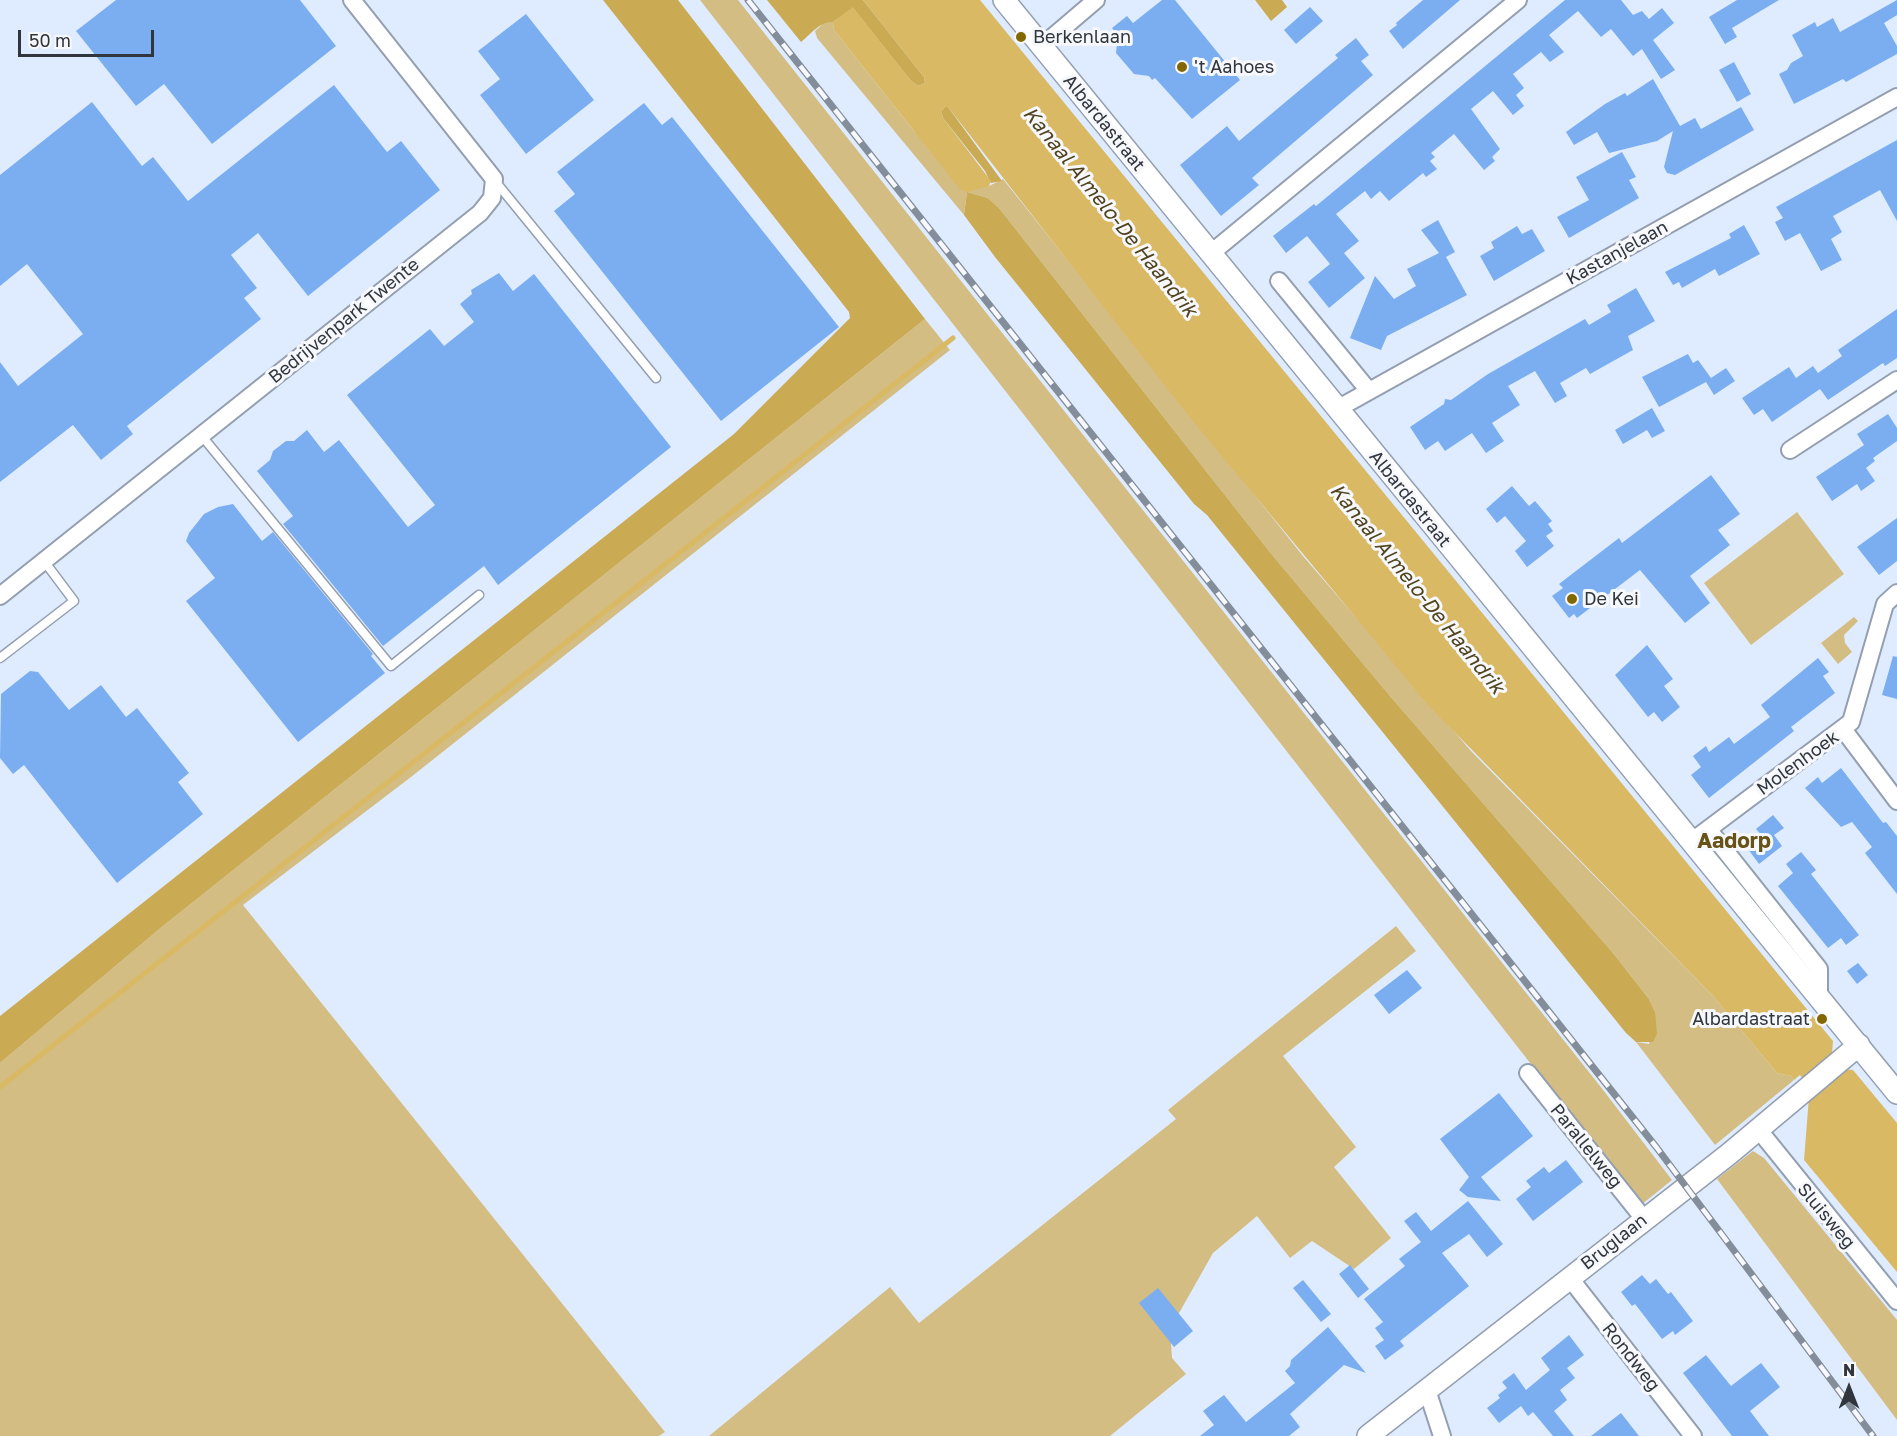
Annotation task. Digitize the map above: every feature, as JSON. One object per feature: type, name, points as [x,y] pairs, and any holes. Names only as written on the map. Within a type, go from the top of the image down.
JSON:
[{"type":"street","points":[[352,0],[494,179]]},
{"type":"street","name":"Albardastraat","points":[[1004,0],[1736,899],[1770,935],[1897,1093]]},
{"type":"street","points":[[1042,46],[1096,0]]},
{"type":"street","points":[[1210,254],[1518,0]]},
{"type":"street","name":"Kastanjelaan","points":[[1337,410],[1897,97]]},
{"type":"street","name":"Bedrijvenpark Twente","points":[[3,588],[44,561],[480,213],[492,198],[494,179]]},
{"type":"street","points":[[1279,281],[1369,391]]},
{"type":"street","points":[[1790,450],[1897,380]]},
{"type":"street","name":"Molenhoek","points":[[1691,842],[1851,722],[1885,604],[1897,594]]},
{"type":"street","points":[[1844,729],[1897,801]]},
{"type":"street","points":[[1708,829],[1819,969],[1819,997]]},
{"type":"street","name":"Bruglaan","points":[[1368,1436],[1758,1129],[1859,1045]]},
{"type":"street","name":"Parallelweg","points":[[1528,1073],[1644,1219]]},
{"type":"street","name":"Sluisweg","points":[[1758,1129],[1897,1301]]},
{"type":"street","name":"Rondweg","points":[[1569,1277],[1693,1436]]},
{"type":"street","points":[[1427,1390],[1442,1436]]},
{"type":"lane","points":[[494,179],[656,378]]},
{"type":"lane","points":[[201,435],[391,666],[478,595]]},
{"type":"lane","points":[[0,658],[74,601],[44,561]]},
{"type":"shaded area","points":[[603,0],[678,0],[925,319],[163,926],[0,1063],[0,1016],[734,434],[850,318],[849,312]]},
{"type":"shaded area","points":[[700,0],[738,0],[1600,1086],[1672,1180],[1641,1205]]},
{"type":"shaded area","points":[[767,0],[863,0],[924,77],[925,83],[918,86],[911,81],[853,8],[833,22],[820,26],[801,42]]},
{"type":"shaded area","points":[[1255,0],[1282,0],[1287,7],[1271,21]]},
{"type":"shaded area","points":[[826,21],[833,22],[834,30],[914,131],[989,186],[1003,179],[1303,556],[1471,751],[1714,997],[1777,1073],[1791,1076],[1794,1080],[1715,1145],[1636,1042],[1649,1044],[1655,1012],[1649,999],[1613,953],[1390,696],[1269,551],[999,208],[988,198],[967,192],[964,215],[817,38],[815,31]]},
{"type":"shaded area","points":[[948,107],[1002,181],[991,183],[985,171],[943,118],[941,111]]},
{"type":"shaded area","points":[[967,192],[988,198],[999,208],[1269,551],[1390,696],[1613,953],[1649,999],[1655,1012],[1657,1034],[1653,1042],[1636,1042],[1626,1033],[1207,515],[1194,504],[995,257],[964,215]]},
{"type":"shaded area","points":[[925,319],[950,350],[411,777],[243,905],[665,1432],[659,1436],[0,1436],[0,1063],[163,926]]},
{"type":"shaded area","points":[[1797,512],[1844,574],[1751,645],[1704,583]]},
{"type":"shaded area","points":[[1854,617],[1858,621],[1844,635],[1845,643],[1852,652],[1838,664],[1821,643]]},
{"type":"shaded area","points":[[1396,926],[1416,951],[1283,1056],[1356,1147],[1334,1167],[1391,1238],[1354,1269],[1312,1241],[1290,1258],[1257,1216],[1213,1253],[1170,1329],[1172,1358],[1186,1374],[1110,1436],[709,1436],[890,1287],[919,1323],[1176,1119],[1168,1110]]},
{"type":"shaded area","points":[[1753,1151],[1764,1158],[1897,1320],[1897,1420],[1717,1179]]},
{"type":"water","name":"Kanaal Almelo-De Haandrik","points":[[863,0],[980,0],[1833,1041],[1832,1053],[1823,1061],[1834,1076],[1844,1069],[1853,1070],[1897,1123],[1897,1272],[1804,1160],[1809,1097],[1814,1093],[1800,1075],[1794,1080],[1791,1076],[1777,1073],[1714,997],[1429,706],[1188,415],[948,107],[945,107],[941,111],[943,118],[991,181],[989,186],[967,192],[960,189],[834,30],[833,22],[853,7],[911,81],[918,86],[925,83],[924,77]]},
{"type":"building","points":[[116,0],[300,0],[336,46],[212,144],[164,84],[136,106],[76,31]]},
{"type":"building","points":[[1162,0],[1175,0],[1240,80],[1192,119],[1155,78],[1152,80],[1149,76],[1134,74],[1116,53],[1118,36],[1112,28],[1127,16],[1133,23]]},
{"type":"building","points":[[1423,0],[1460,0],[1403,49],[1389,31]]},
{"type":"building","points":[[1565,0],[1621,0],[1633,15],[1642,11],[1649,19],[1662,8],[1674,23],[1653,40],[1675,70],[1661,79],[1642,49],[1633,56],[1611,29],[1601,37],[1578,11],[1549,35],[1564,52],[1550,62],[1541,52],[1513,74],[1524,88],[1516,95],[1524,106],[1513,115],[1493,91],[1471,109],[1500,149],[1492,157],[1495,161],[1484,170],[1454,134],[1431,153],[1435,157],[1430,161],[1437,169],[1426,177],[1423,173],[1389,201],[1380,191],[1371,199],[1365,191],[1336,214],[1359,241],[1344,253],[1365,278],[1329,308],[1308,282],[1330,264],[1307,236],[1286,253],[1273,236],[1314,204],[1316,206]]},
{"type":"building","points":[[1737,0],[1779,0],[1732,28],[1737,37],[1725,44],[1709,17]]},
{"type":"building","points":[[1897,0],[1897,15],[1884,23],[1897,46],[1897,54],[1846,82],[1843,79],[1794,104],[1779,74],[1803,56],[1792,35],[1815,22],[1817,27],[1833,18],[1840,32]]},
{"type":"building","points":[[1310,7],[1323,21],[1296,44],[1284,30]]},
{"type":"building","points":[[526,14],[594,100],[526,154],[480,95],[500,79],[478,51]]},
{"type":"building","points":[[1356,38],[1369,55],[1361,61],[1373,75],[1252,178],[1259,185],[1221,216],[1180,165],[1227,126],[1239,141],[1338,58],[1335,55]]},
{"type":"building","points":[[1734,62],[1751,94],[1737,102],[1719,70]]},
{"type":"building","points":[[1653,79],[1680,126],[1695,118],[1701,129],[1741,107],[1754,130],[1675,175],[1667,173],[1664,167],[1673,131],[1657,141],[1609,153],[1597,132],[1574,145],[1566,132],[1605,104],[1625,93],[1627,96]]},
{"type":"building","points":[[334,85],[387,152],[401,141],[440,190],[308,296],[258,233],[231,255],[257,288],[244,298],[261,319],[127,426],[133,434],[101,460],[73,425],[0,482],[0,362],[18,386],[83,334],[27,264],[0,286],[0,175],[92,102],[142,166],[153,157],[188,201]]},
{"type":"building","points":[[644,103],[662,125],[672,117],[839,327],[721,421],[554,211],[575,194],[557,172]]},
{"type":"building","points":[[1897,140],[1897,221],[1880,190],[1833,216],[1842,232],[1831,239],[1842,260],[1821,271],[1800,233],[1785,241],[1775,222],[1783,218],[1776,207]]},
{"type":"building","points":[[1622,152],[1636,177],[1629,180],[1639,198],[1569,238],[1557,217],[1589,200],[1576,177]]},
{"type":"building","points":[[1438,220],[1455,252],[1446,257],[1467,295],[1387,336],[1381,350],[1350,338],[1375,276],[1394,299],[1416,286],[1407,269],[1439,253],[1421,230]]},
{"type":"building","points":[[1744,225],[1760,254],[1719,276],[1715,269],[1682,288],[1679,282],[1673,285],[1665,272],[1731,238],[1729,234]]},
{"type":"building","points":[[1517,226],[1522,234],[1532,229],[1545,251],[1494,281],[1480,256],[1494,248],[1491,242]]},
{"type":"building","points":[[499,273],[513,291],[534,274],[671,447],[498,585],[484,566],[383,646],[283,524],[293,516],[257,471],[270,460],[273,451],[286,441],[294,441],[307,430],[324,452],[339,440],[408,527],[435,505],[347,395],[430,329],[444,346],[474,322],[460,304],[472,294],[471,290]]},
{"type":"building","points":[[1636,288],[1655,321],[1628,336],[1633,350],[1590,374],[1586,368],[1560,383],[1567,396],[1555,403],[1535,371],[1508,386],[1520,405],[1492,423],[1504,441],[1486,453],[1472,433],[1445,451],[1438,441],[1425,450],[1410,427],[1444,404],[1445,399],[1451,400],[1488,374],[1585,319],[1589,325],[1611,312],[1607,305]]},
{"type":"building","points":[[1897,309],[1897,358],[1885,366],[1883,363],[1828,400],[1820,389],[1772,422],[1763,409],[1754,415],[1742,398],[1789,367],[1796,378],[1813,366],[1818,373],[1842,356],[1838,350]]},
{"type":"building","points":[[1688,354],[1693,363],[1698,360],[1711,378],[1726,368],[1735,381],[1714,395],[1706,382],[1659,407],[1642,377]]},
{"type":"building","points":[[1652,408],[1665,431],[1652,438],[1647,430],[1623,444],[1615,430]]},
{"type":"building","points":[[1888,414],[1897,428],[1897,441],[1873,458],[1875,461],[1866,468],[1875,481],[1861,491],[1857,484],[1832,501],[1816,477],[1864,445],[1857,434]]},
{"type":"building","points":[[1711,475],[1740,514],[1718,530],[1730,545],[1690,576],[1710,603],[1685,623],[1640,570],[1577,618],[1574,614],[1569,618],[1552,596],[1563,588],[1559,584],[1619,538],[1622,543]]},
{"type":"building","points":[[1512,486],[1529,506],[1535,501],[1552,521],[1548,524],[1553,531],[1546,536],[1554,546],[1527,567],[1515,551],[1526,541],[1505,516],[1497,523],[1486,509]]},
{"type":"building","points":[[233,504],[262,541],[273,532],[373,654],[371,656],[385,673],[298,742],[186,601],[215,578],[186,541],[189,533],[204,514],[218,507]]},
{"type":"building","points":[[1897,518],[1897,561],[1879,575],[1857,547]]},
{"type":"building","points":[[1647,645],[1673,679],[1664,686],[1680,707],[1662,722],[1654,712],[1648,717],[1615,675]]},
{"type":"building","points":[[1893,656],[1897,657],[1897,699],[1882,695]]},
{"type":"building","points":[[1818,658],[1829,672],[1823,676],[1835,693],[1791,727],[1794,731],[1709,798],[1691,775],[1701,767],[1693,756],[1706,746],[1709,752],[1729,737],[1734,744],[1770,717],[1761,705]]},
{"type":"building","points":[[30,671],[38,672],[69,710],[101,685],[126,717],[137,708],[189,773],[178,782],[203,814],[117,883],[24,765],[13,774],[0,758],[1,694]]},
{"type":"building","points":[[1841,768],[1883,823],[1886,822],[1897,836],[1897,894],[1865,853],[1872,847],[1852,822],[1841,827],[1805,788],[1818,777],[1822,783]]},
{"type":"building","points":[[1773,815],[1784,828],[1774,835],[1782,846],[1759,864],[1748,849],[1763,837],[1756,829]]},
{"type":"building","points":[[1801,852],[1816,870],[1811,874],[1859,935],[1846,945],[1841,938],[1828,948],[1778,886],[1793,873],[1786,864]]},
{"type":"building","points":[[1858,963],[1868,975],[1857,984],[1847,971]]},
{"type":"building","points":[[1407,970],[1422,988],[1389,1014],[1374,995]]},
{"type":"building","points":[[1499,1093],[1533,1136],[1481,1177],[1501,1201],[1468,1197],[1459,1190],[1469,1177],[1440,1139]]},
{"type":"building","points":[[1566,1160],[1583,1182],[1533,1221],[1516,1199],[1531,1187],[1526,1181],[1544,1167],[1549,1173]]},
{"type":"building","points":[[1468,1201],[1503,1244],[1487,1257],[1469,1234],[1442,1253],[1469,1286],[1400,1341],[1404,1346],[1385,1360],[1375,1346],[1384,1340],[1375,1328],[1383,1322],[1364,1299],[1405,1266],[1399,1259],[1421,1242],[1404,1221],[1416,1212],[1431,1231]]},
{"type":"building","points":[[1350,1265],[1369,1289],[1358,1298],[1339,1274]]},
{"type":"building","points":[[1642,1275],[1650,1284],[1656,1279],[1668,1294],[1671,1292],[1693,1321],[1675,1335],[1673,1331],[1662,1339],[1635,1304],[1632,1306],[1621,1292]]},
{"type":"building","points":[[1303,1280],[1331,1314],[1321,1322],[1293,1288]]},
{"type":"building","points":[[1158,1288],[1193,1331],[1174,1347],[1139,1303]]},
{"type":"building","points":[[1328,1327],[1366,1373],[1344,1365],[1290,1414],[1300,1427],[1289,1436],[1200,1436],[1214,1425],[1203,1411],[1224,1395],[1246,1422],[1295,1383],[1285,1371],[1290,1366],[1291,1360]]},
{"type":"building","points":[[1569,1335],[1584,1355],[1567,1368],[1575,1378],[1560,1390],[1567,1400],[1554,1411],[1574,1436],[1553,1436],[1533,1412],[1528,1416],[1521,1406],[1499,1423],[1487,1408],[1500,1398],[1498,1395],[1507,1388],[1502,1382],[1514,1373],[1526,1390],[1550,1370],[1541,1358]]},
{"type":"building","points":[[1706,1355],[1731,1386],[1761,1363],[1780,1387],[1750,1411],[1769,1436],[1732,1436],[1683,1373]]},
{"type":"building","points":[[1621,1413],[1639,1436],[1591,1436]]},
{"type":"waterway","points":[[0,1087],[953,338]]},
{"type":"railway","points":[[748,0],[1657,1148],[1873,1436]]},
{"type":"place","name":"Berkenlaan","points":[[1021,37]]},
{"type":"place","name":"'t Aahoes","points":[[1182,67]]},
{"type":"place","name":"De Kei","points":[[1572,599]]},
{"type":"place","name":"Albardastraat","points":[[1822,1019]]},
{"type":"district","name":"Aadorp","points":[[1734,841]]}]
